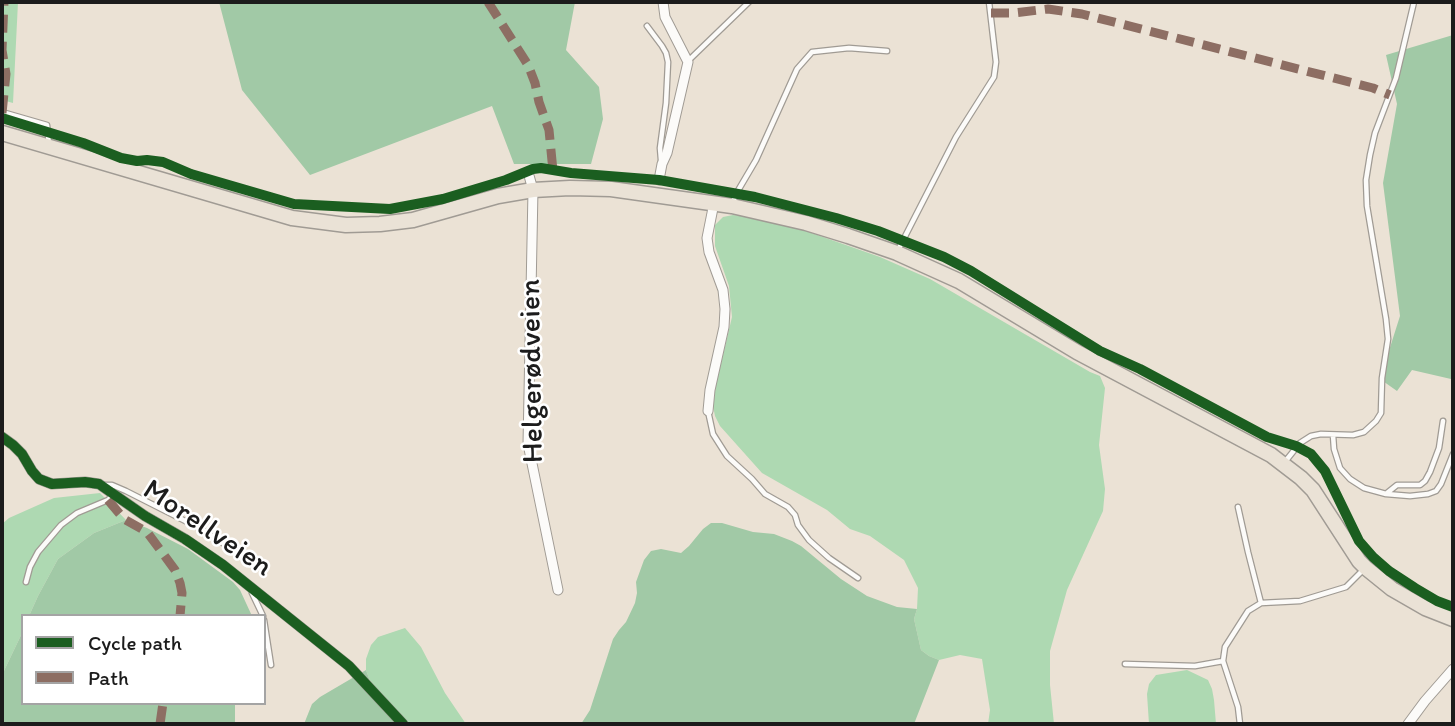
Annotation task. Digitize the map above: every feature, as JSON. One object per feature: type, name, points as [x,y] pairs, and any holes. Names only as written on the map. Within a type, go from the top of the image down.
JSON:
[{"type":"main road","points":[[2,133],[292,218],[346,225],[380,224],[413,220],[498,196],[570,188],[611,189],[732,206],[806,223],[897,253],[959,281],[1077,352],[1284,464],[1313,490],[1366,568],[1392,589],[1425,608],[1453,619]]},
{"type":"street","points":[[660,180],[688,62],[665,17],[663,2]]},
{"type":"street","name":"Helgerødveien","points":[[528,172],[533,191],[528,444],[558,590]]},
{"type":"street","points":[[708,411],[725,309],[723,290],[709,252],[707,238],[714,203]]},
{"type":"street","name":"Morellveien","points":[[2,438],[22,454],[39,479],[52,484],[99,484],[250,585],[349,666],[403,724]]},
{"type":"street","points":[[1408,724],[1424,701],[1453,669]]},
{"type":"lane","points":[[688,62],[749,2]]},
{"type":"lane","points":[[897,253],[956,136],[994,78],[996,62],[989,2]]},
{"type":"lane","points":[[1284,464],[1296,446],[1311,436],[1353,436],[1364,432],[1377,421],[1381,413],[1382,378],[1388,339],[1367,206],[1366,180],[1375,133],[1396,78],[1414,2]]},
{"type":"lane","points":[[647,26],[662,46],[668,62],[660,148],[662,164]]},
{"type":"lane","points":[[732,206],[797,69],[812,52],[849,48],[887,51]]},
{"type":"lane","points":[[2,113],[47,125],[50,146]]},
{"type":"lane","points":[[708,411],[713,434],[727,456],[765,494],[788,507],[809,540],[858,578]]},
{"type":"lane","points":[[1386,494],[1397,485],[1420,485],[1425,481],[1439,448],[1443,421]]},
{"type":"lane","points":[[1333,435],[1340,468],[1364,488],[1386,494],[1410,496],[1436,491],[1453,454]]},
{"type":"lane","points":[[99,484],[126,491],[205,531],[239,554]]},
{"type":"lane","points":[[26,582],[34,559],[61,525],[77,513],[108,500],[114,494]]},
{"type":"lane","points":[[1238,507],[1261,603]]},
{"type":"lane","points":[[1240,724],[1238,707],[1223,662],[1225,647],[1248,611],[1261,603],[1300,600],[1346,587],[1366,568]]},
{"type":"lane","points":[[250,585],[262,614]]},
{"type":"lane","points":[[266,631],[271,665]]},
{"type":"lane","points":[[1125,664],[1195,666],[1223,662]]},
{"type":"green space","points":[[2,2],[18,2],[13,103],[2,100]]},
{"type":"green space","points":[[219,2],[575,2],[566,50],[599,87],[603,119],[591,164],[514,164],[492,106],[310,175],[242,90]]},
{"type":"green space","points":[[1453,35],[1453,382],[1451,379],[1412,370],[1397,391],[1380,379],[1400,316],[1383,183],[1397,104],[1386,55]]},
{"type":"green space","points":[[733,215],[786,224],[880,257],[930,279],[1100,376],[1105,388],[1099,445],[1105,489],[1103,511],[1067,590],[1050,651],[1054,724],[988,724],[990,710],[982,659],[960,655],[939,660],[921,650],[914,619],[918,588],[904,560],[870,536],[850,529],[827,510],[762,473],[720,426],[713,406],[732,317],[729,286],[715,246],[715,225],[723,217]]},
{"type":"green space","points":[[100,493],[126,520],[94,533],[58,559],[30,614],[21,614],[21,635],[2,675],[2,524],[9,518],[54,498]]},
{"type":"green space","points":[[126,520],[188,549],[233,582],[240,590],[251,614],[30,614],[58,559],[94,533]]},
{"type":"green space","points":[[711,523],[774,534],[792,541],[867,596],[897,607],[917,609],[914,619],[921,650],[939,660],[914,724],[581,724],[590,710],[613,639],[626,622],[635,603],[636,582],[644,560],[651,551],[661,549],[681,553]]},
{"type":"green space","points":[[405,628],[421,647],[445,693],[466,724],[405,724],[376,691],[366,670],[366,659],[371,645],[378,637]]},
{"type":"green space","points":[[21,635],[21,705],[235,705],[235,724],[2,724],[2,675]]},
{"type":"green space","points":[[366,670],[376,691],[405,724],[304,724],[312,704],[320,697]]},
{"type":"green space","points":[[1187,670],[1208,680],[1214,700],[1216,724],[1149,724],[1149,684],[1156,675]]},
{"type":"marked path","points":[[2,113],[6,74],[2,50],[4,2]]},
{"type":"marked path","points":[[488,2],[528,65],[535,83],[549,130],[553,171]]},
{"type":"marked path","points":[[991,13],[1048,9],[1082,14],[1373,88],[1390,95]]},
{"type":"marked path","points":[[108,500],[124,519],[147,532],[175,570],[182,593],[180,614]]},
{"type":"marked path","points":[[160,724],[163,705]]},
{"type":"cycle path","points":[[2,118],[83,143],[121,158],[163,162],[191,174],[294,204],[390,209],[443,199],[541,168],[659,180],[755,197],[878,231],[944,257],[1100,351],[1140,369],[1267,437],[1311,454],[1325,471],[1359,541],[1373,557],[1415,588],[1453,607]]},
{"type":"cycle path","points":[[2,437],[22,454],[39,479],[52,484],[99,484],[223,565],[349,666],[403,724]]}]
